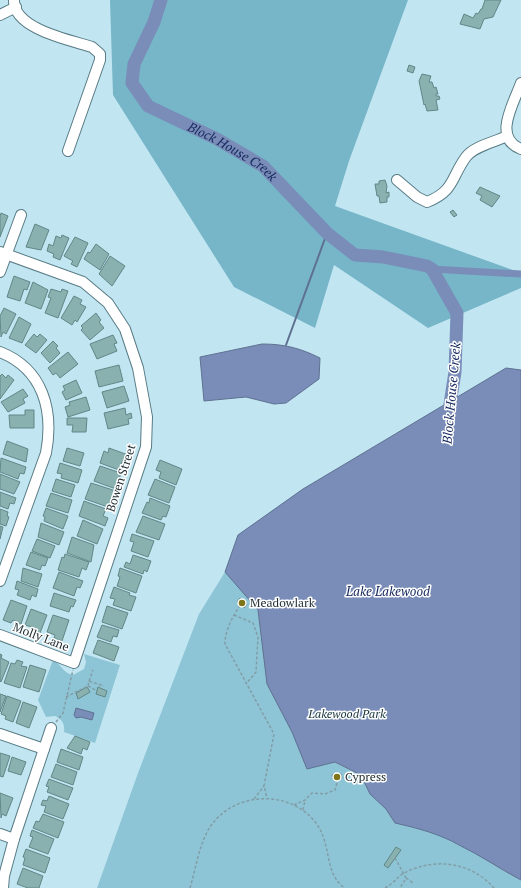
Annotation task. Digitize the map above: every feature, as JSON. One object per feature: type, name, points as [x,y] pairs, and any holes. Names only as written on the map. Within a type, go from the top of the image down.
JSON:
[{"type":"street","points":[[0,15],[15,4],[19,15],[28,24],[92,47],[100,54],[100,60],[68,151]]},
{"type":"street","points":[[521,83],[505,127],[507,136],[512,144],[521,149]]},
{"type":"street","points":[[397,180],[417,197],[427,202],[437,198],[451,186],[466,156],[476,149],[507,136]]},
{"type":"street","points":[[0,272],[3,253],[21,215]]},
{"type":"street","name":"Bowen Street","points":[[3,253],[83,282],[108,303],[125,329],[138,368],[147,417],[146,447],[74,663]]},
{"type":"street","points":[[0,352],[11,356],[34,375],[48,406],[49,434],[46,453],[0,581]]},
{"type":"street","name":"Molly Lane","points":[[0,635],[74,663]]},
{"type":"street","points":[[3,888],[4,876],[14,839],[51,728]]},
{"type":"street","points":[[0,734],[44,749]]},
{"type":"street","points":[[0,834],[14,839]]},
{"type":"path","points":[[240,604],[225,636],[225,644],[274,734],[264,786],[267,798]]},
{"type":"path","points":[[234,615],[253,623],[258,637],[256,672],[246,684]]},
{"type":"path","points":[[51,728],[63,713],[66,697],[71,685],[74,663]]},
{"type":"path","points":[[66,697],[88,686],[93,670]]},
{"type":"path","points":[[90,681],[103,686],[102,689]]},
{"type":"path","points":[[88,686],[97,691]]},
{"type":"path","points":[[294,805],[305,800],[312,794],[325,794],[335,790],[338,779]]},
{"type":"path","points":[[254,799],[264,786]]},
{"type":"path","points":[[190,888],[206,836],[214,822],[231,808],[254,799],[267,798],[276,799],[294,805],[316,823],[326,843],[334,878],[345,888]]},
{"type":"path","points":[[303,811],[305,800]]},
{"type":"path","points":[[395,858],[402,874],[413,883]]},
{"type":"path","points":[[385,888],[402,874],[429,864],[448,864],[471,870],[494,888]]},
{"type":"path","points":[[400,888],[406,878]]},
{"type":"green space","name":"Lakewood Park","points":[[303,489],[521,659],[521,888],[97,888],[138,773],[199,614],[225,572],[238,535]]},
{"type":"green space","points":[[84,654],[120,665],[95,743],[64,732],[64,727],[61,720],[55,716],[46,717],[38,700],[53,660],[64,670],[73,675],[84,669],[86,662]]},
{"type":"shaded area","points":[[110,0],[408,0],[349,161],[335,206],[521,273],[521,288],[428,328],[334,265],[315,328],[234,287],[113,95]]},
{"type":"water","points":[[262,344],[292,347],[320,358],[319,379],[286,403],[274,404],[246,397],[204,401],[200,357]]},
{"type":"water","name":"Lake Lakewood","points":[[506,368],[521,370],[521,880],[452,841],[420,829],[395,823],[386,809],[370,794],[361,775],[335,762],[307,769],[292,732],[267,684],[258,610],[225,572],[238,535],[303,489]]},
{"type":"water","points":[[76,708],[94,713],[92,720],[81,717],[76,718],[74,715]]},
{"type":"building","points":[[485,0],[501,0],[493,17],[484,19],[480,29],[460,24],[464,14],[473,18],[476,13],[478,14],[482,9]]},
{"type":"building","points":[[409,65],[415,67],[413,73],[407,71]]},
{"type":"building","points":[[422,74],[431,76],[429,82],[432,82],[434,88],[436,87],[438,94],[436,94],[436,96],[439,96],[440,99],[436,100],[438,110],[427,111],[425,104],[424,105],[419,81]]},
{"type":"building","points":[[385,180],[387,186],[386,193],[389,192],[389,197],[387,197],[387,202],[380,203],[375,184],[379,184],[379,181]]},
{"type":"building","points":[[480,187],[500,196],[492,207],[480,200],[482,196],[476,193]]},
{"type":"building","points":[[453,210],[457,215],[454,217],[450,212]]},
{"type":"building","points":[[1,213],[8,216],[0,237],[0,216]]},
{"type":"building","points":[[35,224],[49,230],[41,250],[26,247]]},
{"type":"building","points":[[62,235],[69,238],[60,260],[53,257],[54,254],[47,251],[49,244],[53,246],[56,236],[61,238]]},
{"type":"building","points":[[75,237],[88,243],[77,267],[71,264],[73,261],[64,256]]},
{"type":"building","points":[[96,244],[109,254],[100,270],[84,259],[88,252],[90,253]]},
{"type":"building","points":[[110,256],[125,266],[112,286],[99,274]]},
{"type":"building","points":[[14,276],[30,282],[27,290],[24,289],[20,301],[7,297]]},
{"type":"building","points":[[33,282],[48,290],[41,309],[25,303]]},
{"type":"building","points":[[51,289],[61,292],[62,289],[68,291],[58,318],[45,313],[51,298],[48,297]]},
{"type":"building","points":[[74,296],[82,300],[80,304],[86,307],[77,322],[75,320],[72,325],[61,318]]},
{"type":"building","points":[[4,308],[16,314],[6,334],[3,332],[1,337],[0,316]]},
{"type":"building","points":[[96,313],[101,320],[99,322],[104,328],[90,340],[81,330],[83,328],[81,326]]},
{"type":"building","points":[[19,317],[31,324],[22,343],[9,338]]},
{"type":"building","points":[[34,334],[37,337],[40,334],[47,340],[36,353],[25,345]]},
{"type":"building","points":[[113,335],[117,343],[114,344],[117,351],[97,359],[90,344]]},
{"type":"building","points":[[53,341],[58,346],[56,348],[60,353],[50,363],[41,353]]},
{"type":"building","points":[[68,352],[78,364],[60,378],[56,373],[53,375],[48,368]]},
{"type":"building","points":[[119,365],[123,381],[99,387],[95,371]]},
{"type":"building","points":[[2,374],[6,378],[8,375],[14,380],[0,399],[0,376]]},
{"type":"building","points":[[76,380],[82,393],[66,400],[62,392],[65,390],[63,386]]},
{"type":"building","points":[[124,386],[129,401],[107,408],[102,392]]},
{"type":"building","points":[[23,389],[28,396],[23,399],[25,403],[8,412],[1,402]]},
{"type":"building","points":[[86,397],[90,410],[68,417],[65,407],[70,405],[69,402]]},
{"type":"building","points":[[125,408],[126,415],[131,413],[132,418],[128,419],[129,424],[108,429],[104,413]]},
{"type":"building","points":[[25,410],[34,410],[34,428],[10,428],[9,415],[25,415]]},
{"type":"building","points":[[67,418],[87,418],[86,432],[72,432],[73,425],[67,425]]},
{"type":"building","points":[[7,441],[28,449],[26,462],[3,454]]},
{"type":"building","points":[[67,448],[84,453],[80,466],[63,461]]},
{"type":"building","points":[[109,448],[128,455],[125,463],[122,462],[119,470],[100,463],[104,451],[108,453]]},
{"type":"building","points":[[1,458],[26,467],[24,474],[20,473],[18,479],[0,472]]},
{"type":"building","points":[[160,460],[182,469],[176,485],[159,478],[161,472],[156,470]]},
{"type":"building","points":[[60,463],[82,470],[78,483],[61,478],[62,474],[57,473]]},
{"type":"building","points":[[100,466],[121,473],[116,489],[94,481]]},
{"type":"building","points":[[0,474],[20,482],[14,494],[0,489]]},
{"type":"building","points":[[56,479],[75,485],[71,497],[52,491]]},
{"type":"building","points":[[155,479],[175,487],[169,503],[148,495]]},
{"type":"building","points":[[91,483],[116,491],[108,507],[85,499]]},
{"type":"building","points":[[0,492],[16,498],[14,504],[10,503],[8,509],[0,506]]},
{"type":"building","points":[[51,493],[72,500],[68,513],[46,506]]},
{"type":"building","points":[[150,498],[170,506],[166,517],[163,516],[161,520],[142,513],[147,502],[149,503]]},
{"type":"building","points":[[84,501],[106,509],[103,516],[108,518],[105,526],[79,516]]},
{"type":"building","points":[[46,508],[68,516],[63,529],[44,521],[45,517],[43,516]]},
{"type":"building","points":[[0,509],[8,512],[7,516],[9,517],[6,526],[0,524]]},
{"type":"building","points":[[143,516],[165,524],[159,540],[136,532]]},
{"type":"building","points":[[83,520],[103,529],[97,544],[77,536]]},
{"type":"building","points":[[41,523],[64,532],[59,545],[38,537]]},
{"type":"building","points":[[0,526],[3,527],[0,539]]},
{"type":"building","points":[[132,534],[154,541],[148,557],[131,551],[134,542],[130,541]]},
{"type":"building","points":[[72,537],[94,545],[91,562],[67,553]]},
{"type":"building","points":[[37,539],[55,546],[50,558],[32,551]]},
{"type":"building","points":[[31,552],[48,558],[45,566],[42,565],[40,570],[26,565]]},
{"type":"building","points":[[65,554],[89,562],[86,570],[82,568],[79,577],[58,570],[62,557],[64,558]]},
{"type":"building","points":[[133,555],[151,561],[147,572],[144,570],[143,574],[124,567],[126,562],[130,564]]},
{"type":"building","points":[[23,568],[42,574],[38,587],[21,581]]},
{"type":"building","points":[[120,568],[142,576],[136,593],[117,586],[120,577],[118,576]]},
{"type":"building","points":[[59,572],[83,581],[80,588],[77,587],[74,596],[53,588]]},
{"type":"building","points":[[17,581],[38,589],[36,597],[32,595],[30,600],[17,595],[19,590],[15,589]]},
{"type":"building","points":[[114,587],[136,597],[131,611],[113,605],[115,599],[110,598]]},
{"type":"building","points":[[54,593],[76,600],[73,607],[71,606],[69,612],[50,606]]},
{"type":"building","name":"Meadowlark","points":[[240,598],[247,604],[244,608],[237,602]]},
{"type":"building","points":[[11,600],[27,606],[21,624],[13,620],[11,623],[3,620]]},
{"type":"building","points":[[107,606],[128,613],[122,629],[102,622]]},
{"type":"building","points":[[31,609],[47,615],[40,633],[31,630],[32,627],[25,625]]},
{"type":"building","points":[[53,615],[69,620],[62,641],[54,638],[55,635],[47,632]]},
{"type":"building","points":[[102,625],[119,630],[117,637],[113,636],[111,642],[97,637]]},
{"type":"building","points":[[98,640],[119,647],[114,661],[93,653]]},
{"type":"building","points":[[0,654],[2,655],[1,658],[9,662],[1,682],[0,681]]},
{"type":"building","points":[[17,660],[23,662],[21,666],[27,667],[20,688],[4,683],[11,663],[15,664]]},
{"type":"building","points":[[30,665],[46,670],[39,692],[23,687]]},
{"type":"building","points":[[87,687],[90,692],[78,699],[76,693]]},
{"type":"building","points":[[98,687],[107,691],[105,697],[96,694]]},
{"type":"building","points":[[0,694],[6,696],[0,712]]},
{"type":"building","points":[[7,696],[21,701],[13,722],[5,719],[6,716],[1,714]]},
{"type":"building","points":[[23,702],[37,707],[29,728],[16,723]]},
{"type":"building","points":[[75,736],[90,742],[87,750],[83,748],[81,754],[67,748]]},
{"type":"building","points":[[61,749],[83,757],[79,770],[57,762]]},
{"type":"building","points":[[0,753],[10,756],[3,777],[0,776]]},
{"type":"building","points":[[12,757],[26,762],[21,775],[8,771]]},
{"type":"building","points":[[56,764],[77,772],[73,785],[51,777]]},
{"type":"building","name":"Cypress","points":[[341,774],[342,778],[333,779],[332,775]]},
{"type":"building","points":[[49,779],[73,788],[68,800],[47,792],[49,787],[46,786]]},
{"type":"building","points":[[0,793],[13,798],[6,816],[2,814],[1,818]]},
{"type":"building","points":[[49,796],[69,804],[63,819],[44,812],[46,806],[41,805],[43,800],[47,801]]},
{"type":"building","points":[[43,814],[64,822],[58,838],[33,828],[36,821],[39,822]]},
{"type":"building","points":[[32,830],[54,839],[48,854],[29,847],[33,837],[30,836]]},
{"type":"building","points":[[396,847],[401,850],[388,868],[384,865]]},
{"type":"building","points":[[26,849],[50,858],[45,873],[23,865],[25,858],[23,857]]},
{"type":"building","points":[[23,868],[43,876],[39,888],[28,888],[17,884]]},
{"type":"waterway","name":"Block House Creek","points":[[161,0],[154,22],[134,64],[132,83],[148,106],[217,139],[263,166],[327,233],[355,255],[383,257],[427,266],[432,269],[457,313],[455,372],[448,417]]},
{"type":"waterway","points":[[286,345],[327,233]]},
{"type":"waterway","points":[[432,269],[521,274]]},
{"type":"place","name":"Meadowlark","points":[[242,603]]},
{"type":"place","name":"Cypress","points":[[337,777]]}]
